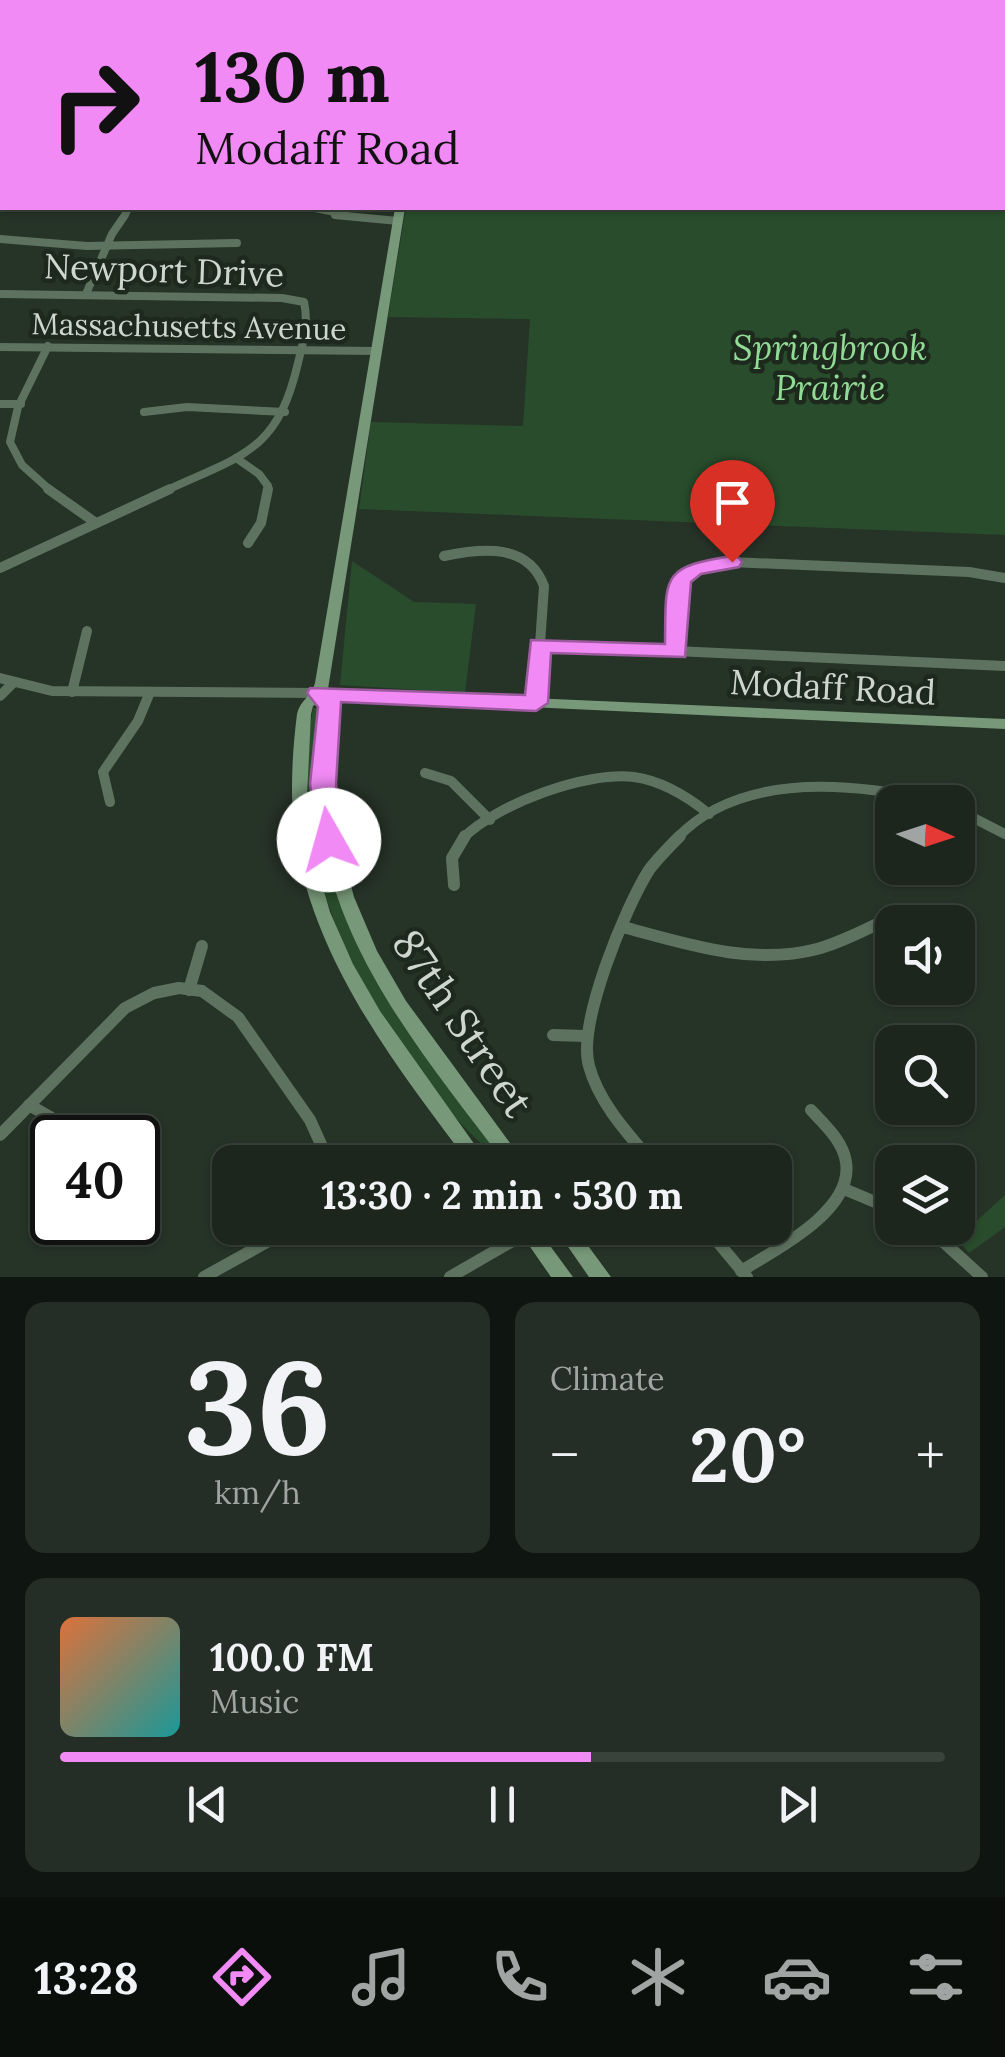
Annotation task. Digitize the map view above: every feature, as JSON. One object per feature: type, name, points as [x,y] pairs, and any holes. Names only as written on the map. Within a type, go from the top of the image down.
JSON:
[{"type":"street","points":[[86,294],[129,210]]},
{"type":"street","points":[[324,210],[362,220],[398,221]]},
{"type":"street","name":"87th Street","points":[[400,210],[319,693],[307,704],[298,776],[301,826],[316,898],[335,949],[360,996],[466,1145]]},
{"type":"street","points":[[0,239],[108,246],[236,242]]},
{"type":"street","name":"Newport Drive","points":[[0,294],[260,296],[304,302],[308,320],[285,412],[272,434],[236,458],[0,568]]},
{"type":"street","name":"Massachusetts Avenue","points":[[0,346],[376,351]]},
{"type":"street","points":[[48,346],[21,404],[10,441],[15,458],[96,523]]},
{"type":"street","points":[[0,404],[21,404]]},
{"type":"street","points":[[144,412],[187,407],[285,412]]},
{"type":"street","points":[[236,458],[259,474],[268,486],[261,523],[248,543]]},
{"type":"street","points":[[444,556],[473,550],[498,551],[537,567],[544,586],[536,703]]},
{"type":"street","points":[[676,652],[678,586],[686,573],[706,565],[732,562],[969,572],[1005,578]]},
{"type":"street","points":[[72,692],[87,631]]},
{"type":"street","points":[[540,645],[1005,666]]},
{"type":"street","name":"Modaff Road","points":[[0,678],[72,692],[319,693],[1005,724]]},
{"type":"street","points":[[0,696],[13,683]]},
{"type":"street","points":[[110,802],[100,784],[102,766],[140,718],[150,692]]},
{"type":"street","name":"87th Street","points":[[319,693],[330,705],[323,784],[329,840],[359,937],[400,1010],[502,1145]]},
{"type":"street","points":[[425,773],[451,782],[490,820]]},
{"type":"street","points":[[454,886],[450,870],[457,845],[468,832],[561,785],[603,776],[656,782],[688,797],[709,814]]},
{"type":"street","points":[[637,1145],[604,1100],[591,1070],[585,1036],[623,927],[657,858],[709,814],[764,794],[824,786],[875,790]]},
{"type":"street","points":[[975,819],[1005,834]]},
{"type":"street","points":[[623,927],[708,949],[768,955],[817,949],[875,924]]},
{"type":"street","points":[[190,990],[202,946]]},
{"type":"street","points":[[0,1135],[126,1008],[143,998],[190,990],[220,998],[248,1023],[323,1145]]},
{"type":"street","points":[[553,1035],[585,1036]]},
{"type":"street","points":[[29,1104],[47,1115]]},
{"type":"street","points":[[720,1245],[744,1274],[818,1223],[844,1189],[844,1151],[829,1127],[810,1110]]},
{"type":"street","points":[[844,1189],[875,1202]]},
{"type":"street","points":[[204,1277],[261,1245]]},
{"type":"street","points":[[450,1277],[503,1245]]},
{"type":"street","points":[[541,1245],[563,1277]]},
{"type":"street","points":[[577,1245],[601,1277]]},
{"type":"street","points":[[947,1245],[982,1277]]},
{"type":"green space","name":"Springbrook Prairie","points":[[406,210],[1005,210],[1005,535],[359,509],[371,422],[523,426],[530,319],[388,317]]},
{"type":"green space","points":[[352,561],[414,602],[476,604],[465,693],[340,685]]},
{"type":"green space","points":[[313,708],[317,708],[313,776],[321,838],[338,897],[362,953],[393,1007],[492,1145],[483,1145],[451,1112],[385,1020],[358,973],[319,874],[310,821],[307,766]]},
{"type":"green space","points":[[1005,1195],[1005,1227],[969,1253],[962,1245],[975,1245],[975,1222]]},
{"type":"route","points":[[329,840],[323,784],[330,705],[319,693],[536,703],[540,645],[676,652],[676,594],[680,580],[694,568],[732,562]]}]
